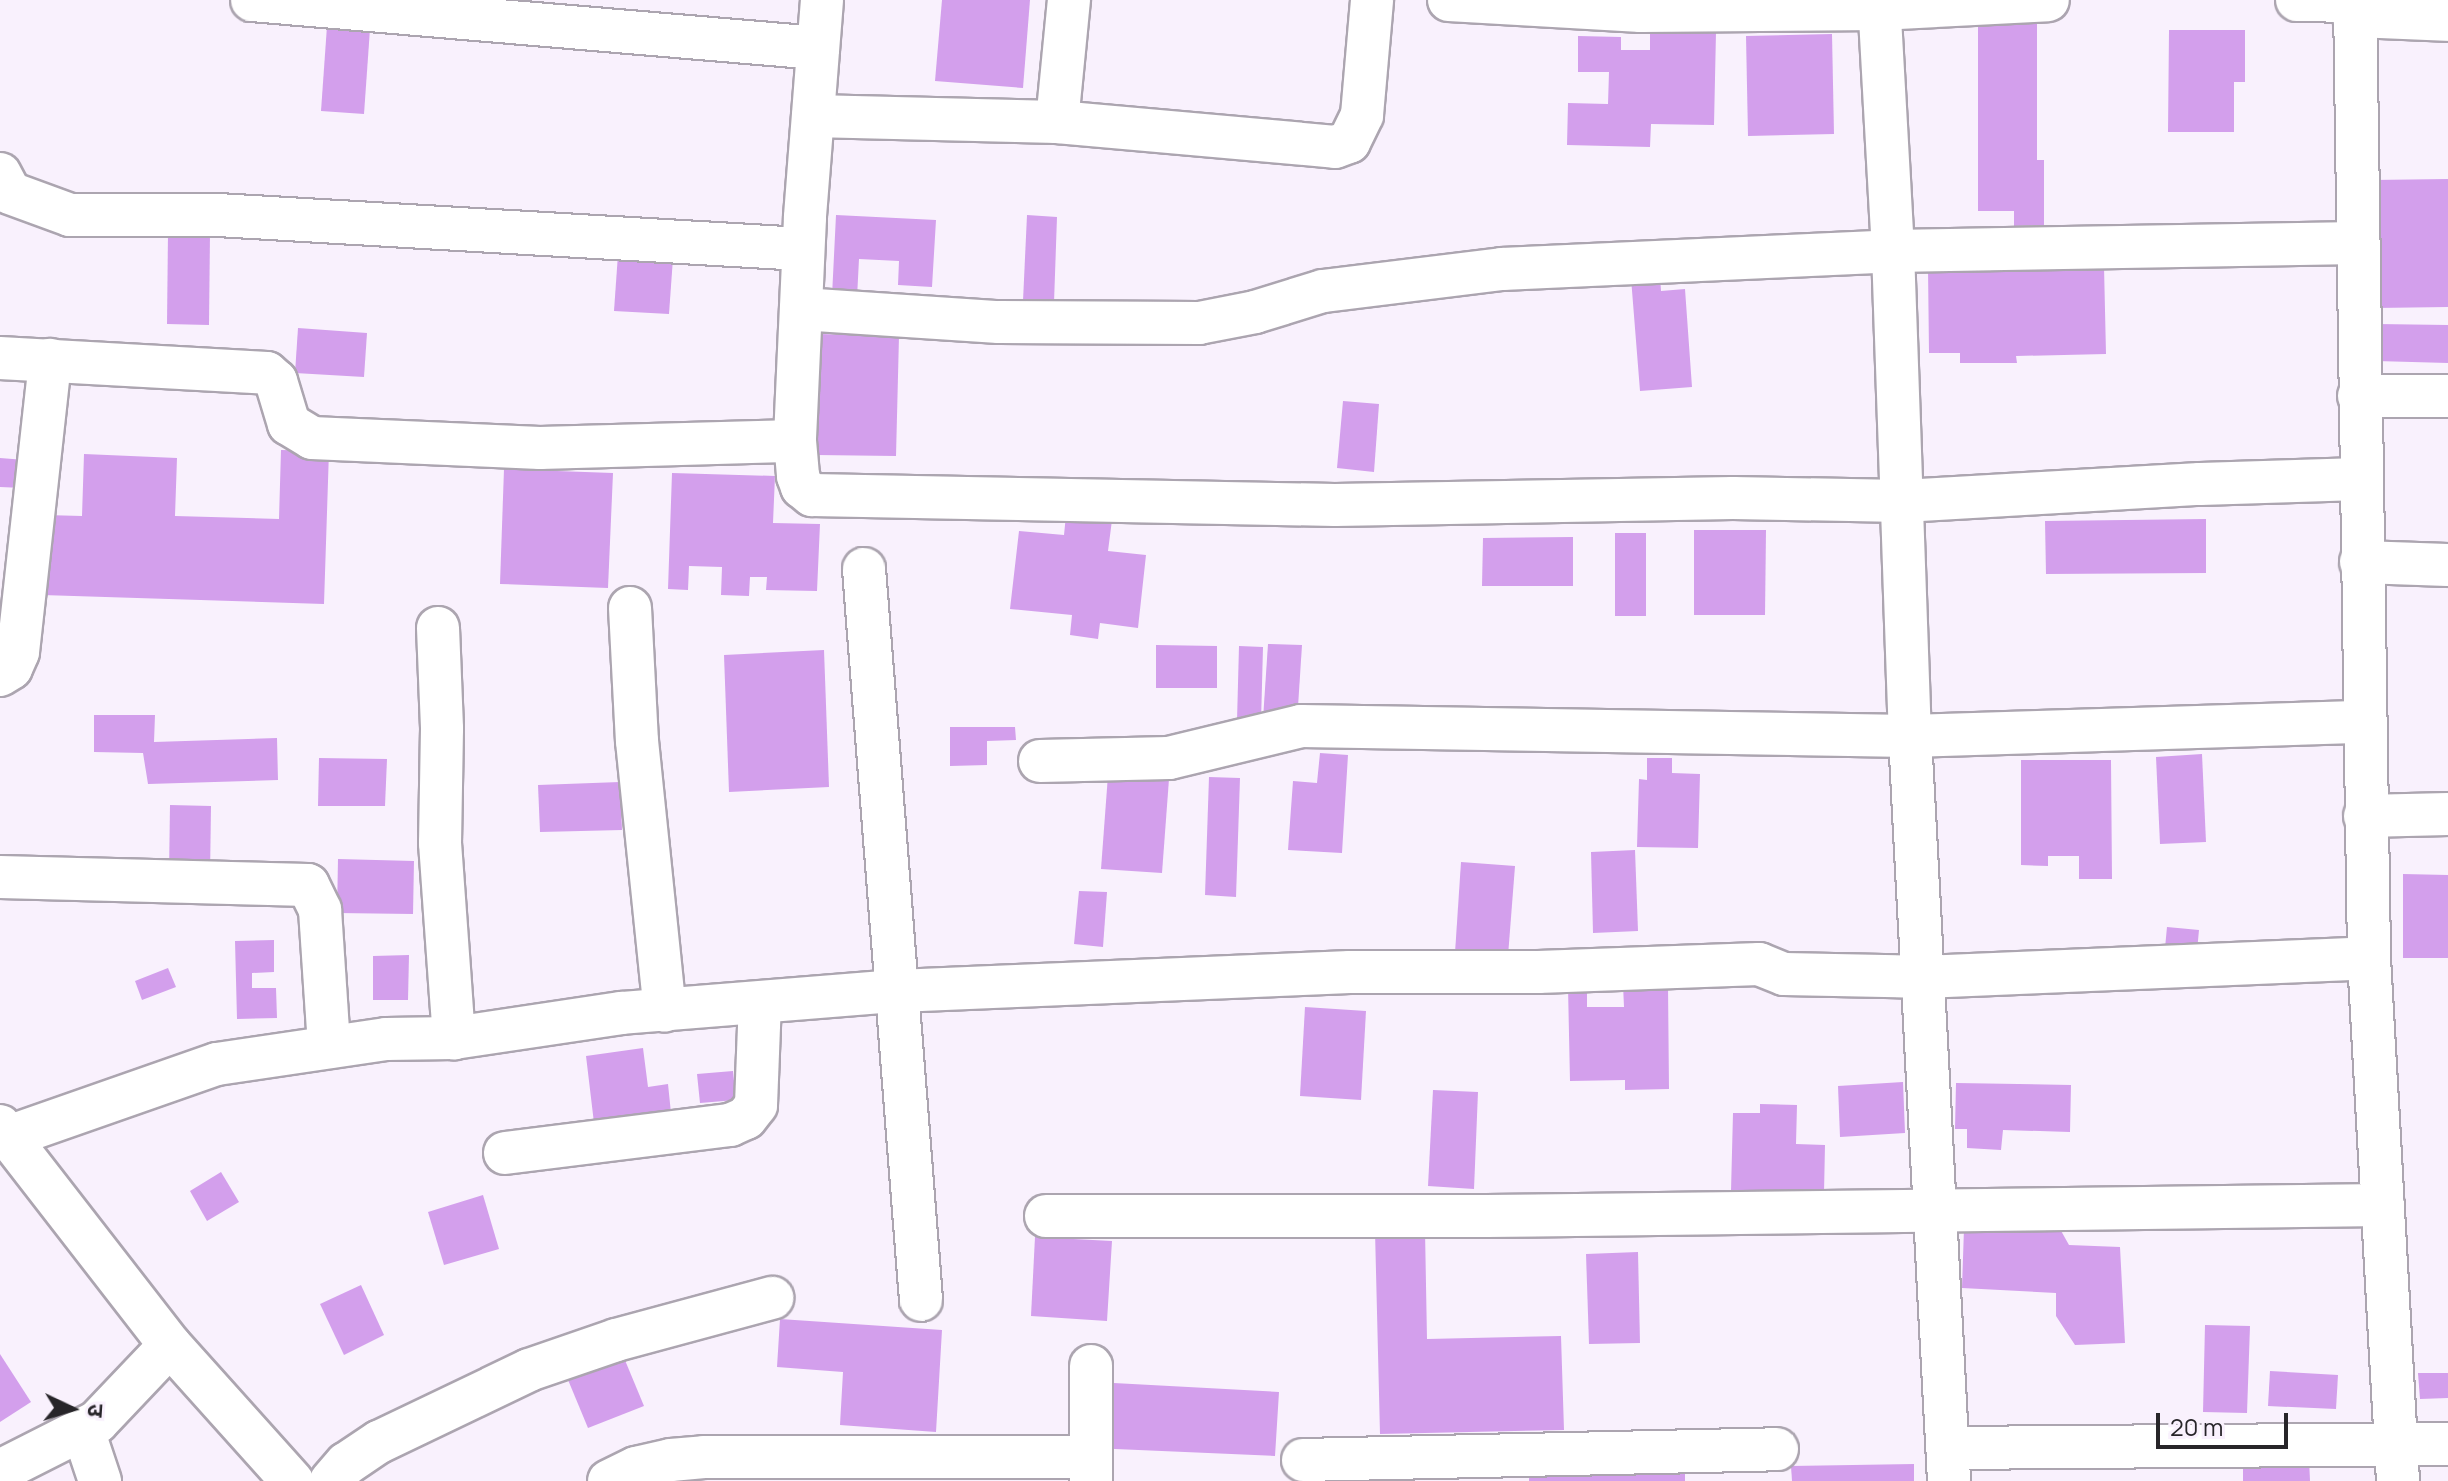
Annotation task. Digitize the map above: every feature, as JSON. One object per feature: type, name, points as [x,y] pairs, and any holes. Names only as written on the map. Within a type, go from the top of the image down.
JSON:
[{"type":"street","points":[[252,0],[623,16],[818,48]]},
{"type":"street","points":[[822,0],[803,249],[795,441],[802,487],[812,495],[1335,505],[1733,498],[1903,501],[2200,484],[2360,479]]},
{"type":"street","points":[[1057,122],[1069,0]]},
{"type":"street","points":[[813,116],[1057,122],[1335,147],[1349,142],[1362,115],[1372,0]]},
{"type":"street","points":[[1449,0],[1662,5],[1879,5],[2048,0]]},
{"type":"street","points":[[2297,0],[2448,20]]},
{"type":"street","points":[[1879,5],[1893,251],[1910,736],[1948,1464],[2396,1463],[2448,1444]]},
{"type":"street","points":[[2355,6],[2365,816],[2369,958],[2396,1463]]},
{"type":"street","points":[[0,174],[10,193],[70,215],[218,215],[803,249]]},
{"type":"street","points":[[801,309],[999,322],[1199,323],[1244,315],[1323,291],[1462,273],[1893,251],[2358,243]]},
{"type":"street","points":[[0,358],[267,373],[276,381],[289,424],[312,438],[540,448],[795,441]]},
{"type":"street","points":[[0,675],[11,668],[18,652],[50,360]]},
{"type":"street","points":[[2359,396],[2448,396]]},
{"type":"street","points":[[2361,562],[2448,565]]},
{"type":"street","points":[[864,569],[921,1300]]},
{"type":"street","points":[[630,608],[639,756],[665,1011]]},
{"type":"street","points":[[438,628],[442,729],[440,843],[454,1038]]},
{"type":"street","points":[[1040,761],[1169,758],[1301,726],[1910,736],[2364,722]]},
{"type":"street","points":[[2365,816],[2448,814]]},
{"type":"street","points":[[0,877],[156,883],[293,882],[308,885],[320,910],[329,1047]]},
{"type":"street","points":[[292,1481],[170,1345],[4,1132],[217,1064],[386,1039],[454,1038],[622,1013],[897,991],[1350,972],[1538,972],[1759,964],[1784,974],[1923,977],[2369,958]]},
{"type":"street","points":[[505,1153],[730,1125],[746,1118],[756,1105],[760,1003]]},
{"type":"street","points":[[1046,1216],[1933,1212],[2383,1205]]},
{"type":"street","points":[[331,1481],[346,1464],[379,1442],[529,1370],[616,1340],[772,1298]]},
{"type":"street","points":[[0,1471],[97,1422],[170,1345]]},
{"type":"street","points":[[609,1481],[636,1468],[671,1460],[806,1470],[1091,1469],[1091,1366]]},
{"type":"street","points":[[83,1430],[100,1481]]},
{"type":"street","points":[[1303,1460],[1421,1470],[1706,1465],[1777,1449]]},
{"type":"building","points":[[942,0],[1030,0],[1023,88],[935,81]]},
{"type":"building","points":[[1978,15],[2037,22],[2037,160],[2044,160],[2044,225],[2014,226],[2014,211],[1978,211]]},
{"type":"building","points":[[327,26],[370,29],[364,114],[321,111]]},
{"type":"building","points":[[2169,30],[2245,30],[2245,82],[2234,82],[2234,132],[2168,132]]},
{"type":"building","points":[[1650,31],[1716,32],[1714,125],[1651,124],[1650,147],[1567,145],[1568,103],[1608,104],[1609,72],[1578,72],[1578,36],[1621,37],[1621,50],[1650,50]]},
{"type":"building","points":[[1832,34],[1834,134],[1748,136],[1746,36]]},
{"type":"building","points":[[2448,179],[2448,307],[2375,308],[2372,180]]},
{"type":"building","points":[[836,215],[936,220],[932,287],[898,285],[899,261],[859,259],[857,298],[832,296]]},
{"type":"building","points":[[1027,215],[1057,217],[1054,303],[1023,301]]},
{"type":"building","points":[[168,233],[210,233],[209,325],[167,324]]},
{"type":"building","points":[[618,254],[673,258],[669,314],[614,311]]},
{"type":"building","points":[[2104,266],[2106,354],[2016,356],[2017,363],[1960,363],[1960,353],[1929,353],[1928,268]]},
{"type":"building","points":[[1660,276],[1661,291],[1685,289],[1692,387],[1640,391],[1631,278]]},
{"type":"building","points":[[2377,324],[2448,325],[2448,363],[2376,361]]},
{"type":"building","points":[[298,328],[367,333],[364,377],[295,373]]},
{"type":"building","points":[[819,334],[899,336],[896,456],[816,455]]},
{"type":"building","points":[[1343,401],[1379,404],[1374,472],[1337,468]]},
{"type":"building","points":[[281,450],[329,451],[324,604],[42,595],[45,515],[82,516],[84,454],[177,458],[175,516],[279,519]]},
{"type":"building","points":[[0,458],[25,460],[23,488],[0,487]]},
{"type":"building","points":[[504,469],[613,473],[608,588],[500,584]]},
{"type":"building","points":[[672,473],[775,476],[773,523],[820,524],[817,591],[766,590],[767,577],[750,577],[749,596],[721,595],[722,567],[689,566],[688,590],[668,589]]},
{"type":"building","points":[[1066,515],[1112,520],[1108,551],[1146,555],[1138,628],[1100,623],[1098,639],[1070,635],[1072,615],[1010,609],[1019,531],[1064,535]]},
{"type":"building","points":[[2206,519],[2206,573],[2046,574],[2045,521]]},
{"type":"building","points":[[1694,530],[1766,530],[1765,615],[1694,615]]},
{"type":"building","points":[[1615,533],[1646,533],[1646,616],[1615,616]]},
{"type":"building","points":[[1573,537],[1573,586],[1482,586],[1483,538]]},
{"type":"building","points":[[1268,644],[1302,645],[1297,722],[1263,719]]},
{"type":"building","points":[[1156,645],[1217,646],[1217,688],[1156,688]]},
{"type":"building","points":[[1239,646],[1263,647],[1261,722],[1237,721]]},
{"type":"building","points":[[824,650],[829,787],[729,792],[724,655]]},
{"type":"building","points":[[94,715],[155,715],[154,742],[277,738],[278,780],[148,784],[143,753],[94,752]]},
{"type":"building","points":[[950,727],[1015,727],[1016,740],[987,741],[987,765],[950,766]]},
{"type":"building","points":[[1320,753],[1348,755],[1342,853],[1288,850],[1293,781],[1317,783]]},
{"type":"building","points":[[2202,754],[2206,842],[2160,844],[2156,757]]},
{"type":"building","points":[[319,758],[387,759],[385,806],[318,806]]},
{"type":"building","points":[[1647,758],[1672,758],[1672,773],[1700,774],[1698,848],[1637,847],[1639,779],[1647,780]]},
{"type":"building","points":[[2021,760],[2111,760],[2112,879],[2079,879],[2079,856],[2048,856],[2048,866],[2021,865]]},
{"type":"building","points":[[1108,775],[1169,779],[1162,873],[1101,869]]},
{"type":"building","points":[[1209,777],[1240,778],[1236,897],[1205,895]]},
{"type":"building","points":[[620,782],[622,830],[540,832],[538,785]]},
{"type":"building","points":[[170,805],[211,806],[210,876],[169,875]]},
{"type":"building","points":[[1635,850],[1638,931],[1593,933],[1591,852]]},
{"type":"building","points":[[338,859],[414,861],[413,914],[337,913]]},
{"type":"building","points":[[1461,862],[1515,866],[1508,956],[1455,953]]},
{"type":"building","points":[[2403,874],[2448,875],[2448,958],[2403,958]]},
{"type":"building","points":[[1079,891],[1107,892],[1103,947],[1074,944]]},
{"type":"building","points":[[2167,927],[2199,930],[2197,951],[2165,948]]},
{"type":"building","points":[[274,940],[274,972],[252,973],[252,988],[276,988],[277,1018],[237,1019],[235,941]]},
{"type":"building","points":[[409,955],[408,1000],[373,1000],[373,956]]},
{"type":"building","points":[[168,968],[176,987],[142,1000],[135,981]]},
{"type":"building","points":[[1623,985],[1668,985],[1669,1089],[1625,1090],[1625,1080],[1570,1081],[1568,987],[1587,987],[1587,1007],[1624,1007]]},
{"type":"building","points":[[1305,1007],[1366,1011],[1361,1100],[1300,1096]]},
{"type":"building","points":[[643,1048],[648,1087],[668,1084],[671,1113],[594,1123],[586,1056]]},
{"type":"building","points":[[733,1071],[736,1100],[700,1103],[697,1074]]},
{"type":"building","points":[[1903,1082],[1905,1133],[1840,1137],[1838,1086]]},
{"type":"building","points":[[1956,1083],[2071,1085],[2070,1132],[2003,1130],[2001,1150],[1967,1148],[1967,1129],[1955,1129]]},
{"type":"building","points":[[1433,1090],[1478,1092],[1474,1189],[1428,1186]]},
{"type":"building","points":[[1760,1104],[1797,1105],[1796,1144],[1825,1145],[1824,1193],[1731,1191],[1733,1113],[1760,1113]]},
{"type":"building","points":[[221,1172],[239,1202],[207,1221],[190,1191]]},
{"type":"building","points":[[483,1195],[499,1249],[444,1265],[428,1212]]},
{"type":"building","points":[[1964,1228],[2060,1229],[2069,1245],[2120,1247],[2125,1343],[2075,1345],[2056,1316],[2056,1293],[1962,1288]]},
{"type":"building","points":[[1425,1230],[1427,1339],[1561,1336],[1564,1430],[1380,1434],[1375,1231]]},
{"type":"building","points":[[1035,1237],[1112,1241],[1107,1321],[1031,1316]]},
{"type":"building","points":[[1638,1252],[1640,1343],[1589,1344],[1586,1254]]},
{"type":"building","points":[[361,1285],[384,1335],[344,1355],[320,1304]]},
{"type":"building","points":[[780,1319],[942,1330],[936,1432],[840,1425],[843,1372],[777,1367]]},
{"type":"building","points":[[2205,1325],[2250,1326],[2247,1413],[2203,1412]]},
{"type":"building","points":[[622,1353],[644,1406],[588,1428],[566,1375]]},
{"type":"building","points":[[0,1354],[31,1402],[0,1422]]},
{"type":"building","points":[[2270,1371],[2338,1375],[2336,1409],[2268,1406]]},
{"type":"building","points":[[2418,1373],[2448,1373],[2448,1398],[2420,1399]]},
{"type":"building","points":[[1095,1382],[1279,1392],[1275,1456],[1092,1448]]},
{"type":"building","points":[[1530,1458],[1685,1462],[1685,1481],[1529,1481]]},
{"type":"building","points":[[2309,1458],[2310,1481],[2243,1481],[2243,1459]]},
{"type":"building","points":[[1914,1464],[1914,1481],[1792,1481],[1791,1466]]}]
